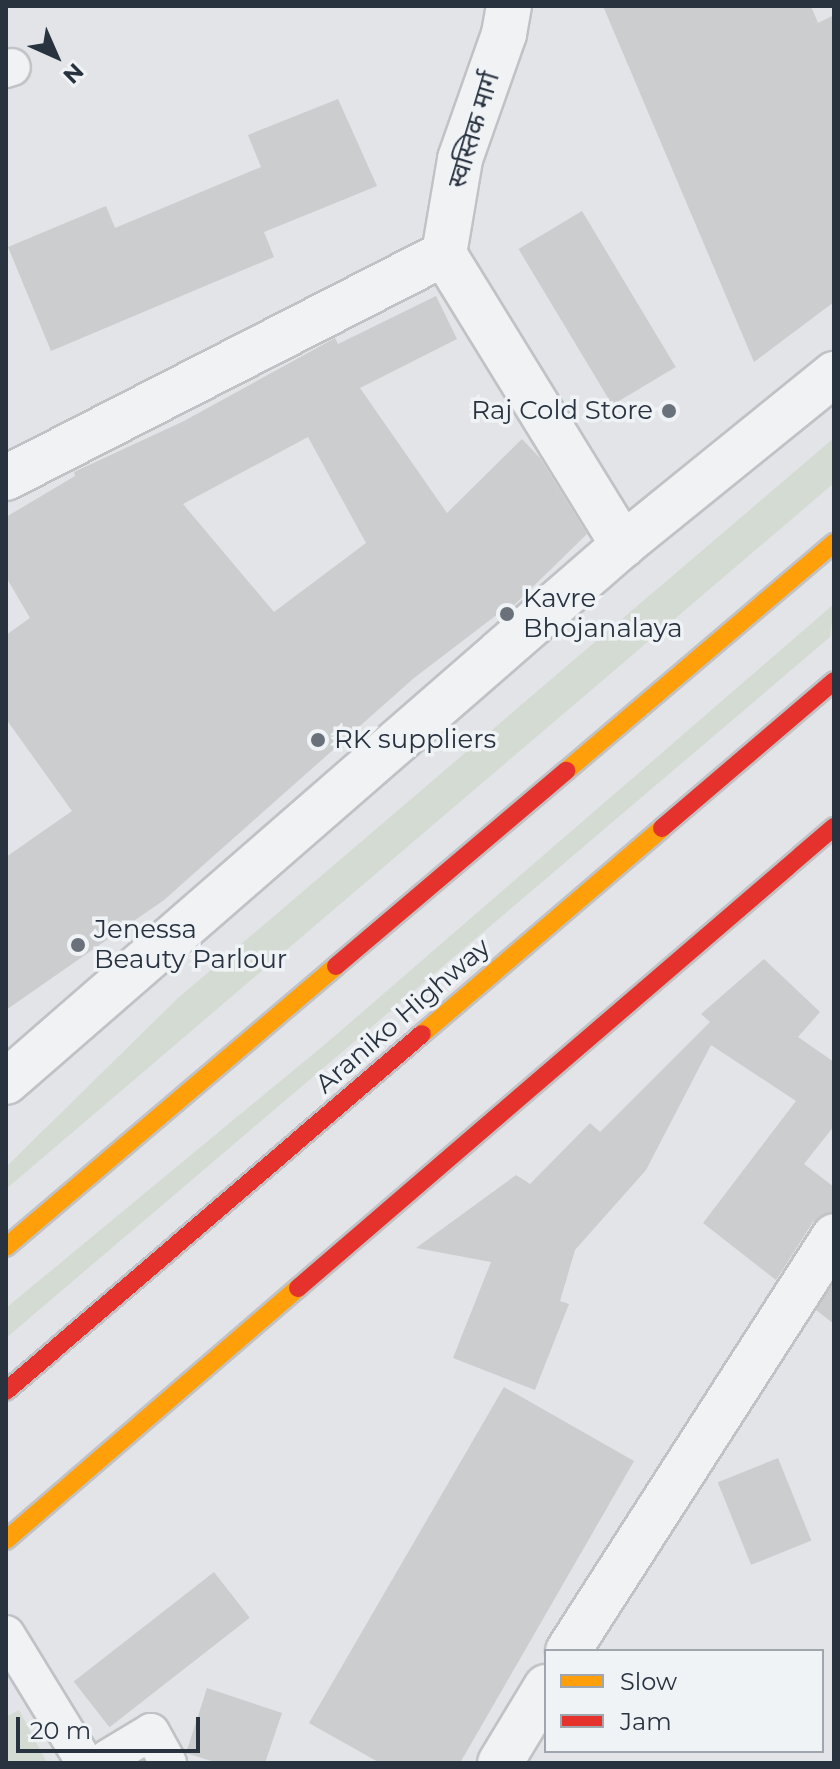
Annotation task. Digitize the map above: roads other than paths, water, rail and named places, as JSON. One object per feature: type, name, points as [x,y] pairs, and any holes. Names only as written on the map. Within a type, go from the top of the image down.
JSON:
[{"type":"main road","points":[[6,1247],[834,543]]},
{"type":"main road","name":"Araniko Highway","points":[[6,1391],[834,681]]},
{"type":"main road","points":[[6,1540],[834,827]]},
{"type":"street","name":"स्वस्तिक मार्ग","points":[[444,254],[460,159],[504,34],[509,6]]},
{"type":"street","points":[[6,478],[444,254],[623,545]]},
{"type":"street","points":[[6,1082],[623,545],[834,374]]},
{"type":"street","points":[[569,1649],[834,1236]]},
{"type":"street","points":[[500,1763],[544,1690]]},
{"type":"lane","points":[[6,1634],[85,1763]]},
{"type":"lane","points":[[110,1763],[108,1758],[151,1732],[168,1763]]},
{"type":"place","name":"Raj Cold Store","points":[[669,411]]},
{"type":"place","name":"Kavre Bhojanalaya","points":[[507,614]]},
{"type":"place","name":"RK suppliers","points":[[318,740]]},
{"type":"place","name":"Jenessa Beauty Parlour","points":[[78,945]]}]
